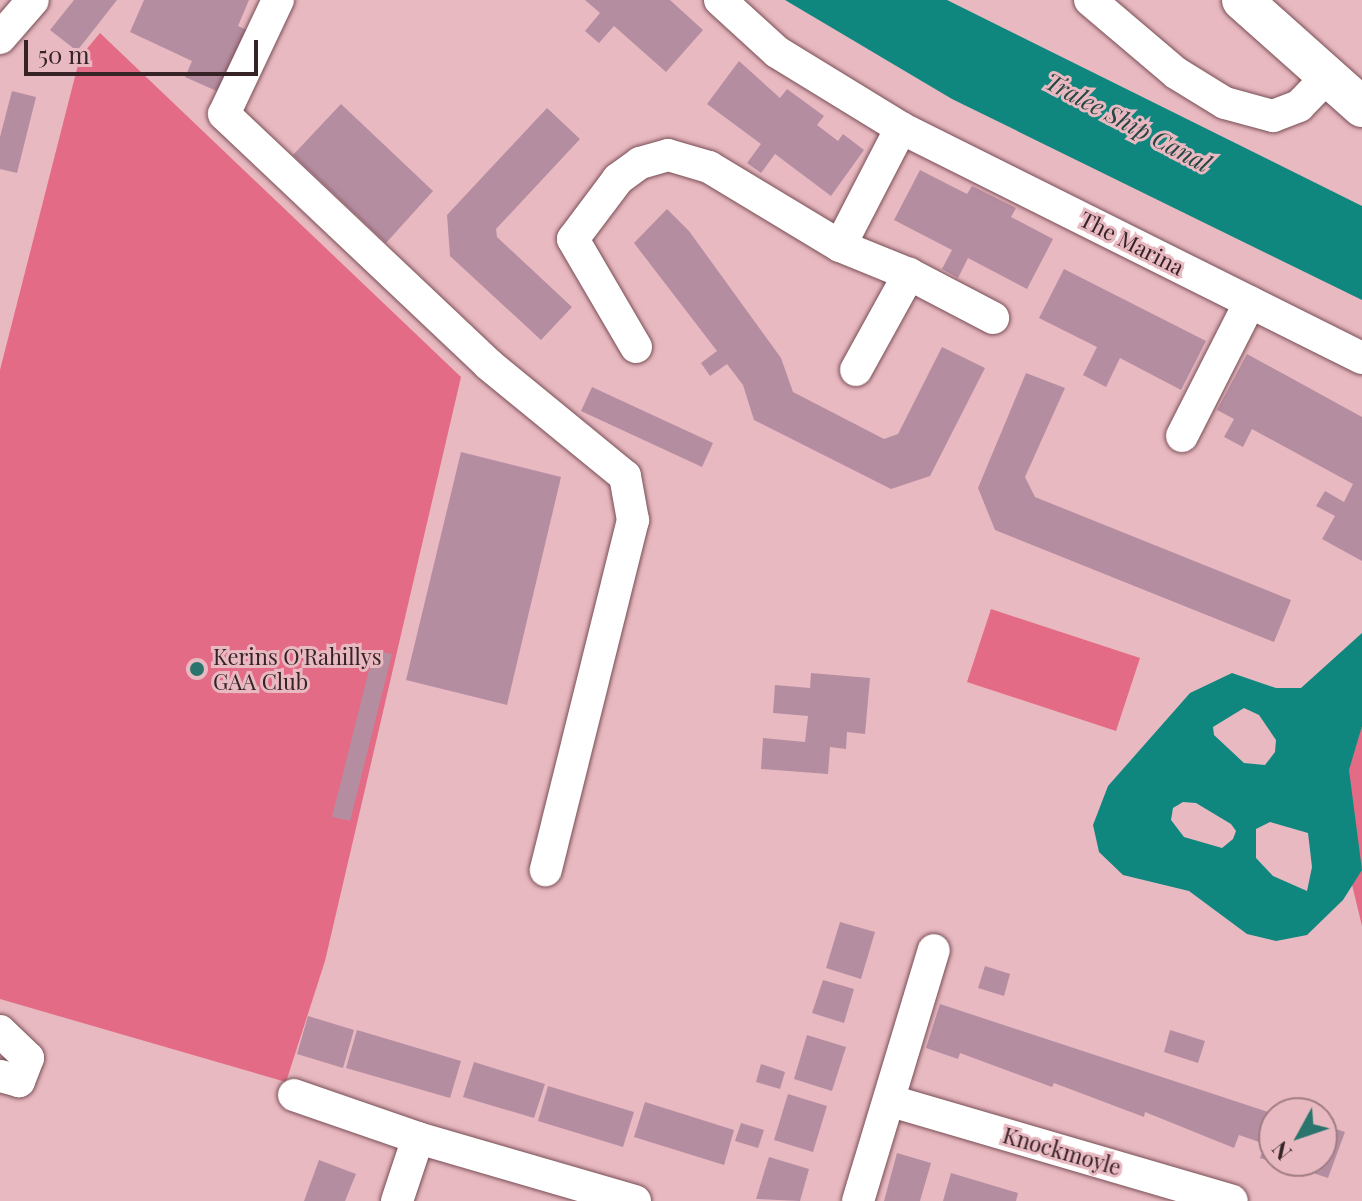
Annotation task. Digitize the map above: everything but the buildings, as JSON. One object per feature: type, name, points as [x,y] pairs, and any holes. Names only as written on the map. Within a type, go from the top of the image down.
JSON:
[{"type":"main road","points":[[1242,0],[1362,107]]},
{"type":"street","points":[[0,38],[33,0]]},
{"type":"street","points":[[278,0],[224,114],[488,364],[625,476],[633,520],[546,870]]},
{"type":"street","name":"The Marina","points":[[720,0],[777,52],[901,128],[1362,358]]},
{"type":"street","points":[[1090,0],[1176,73],[1225,103],[1273,116],[1299,106],[1328,76]]},
{"type":"street","points":[[840,246],[901,128]]},
{"type":"street","points":[[636,347],[573,239],[618,179],[640,163],[668,155],[709,167],[840,246],[909,274],[993,318]]},
{"type":"street","points":[[856,370],[909,274]]},
{"type":"street","points":[[1182,436],[1250,302]]},
{"type":"street","points":[[858,1201],[891,1101],[934,950]]},
{"type":"street","points":[[0,1031],[7,1033],[28,1058],[19,1081],[0,1076]]},
{"type":"street","points":[[294,1095],[418,1138],[635,1201]]},
{"type":"street","name":"Knockmoyle","points":[[891,1101],[1232,1201]]},
{"type":"street","points":[[397,1201],[418,1138]]},
{"type":"shaded area","name":"Kerins O'Rahillys GAA Club","points":[[100,33],[461,377],[325,961],[286,1082],[0,999],[0,370],[80,57]]},
{"type":"shaded area","points":[[991,609],[1140,658],[1116,731],[967,682]]},
{"type":"shaded area","points":[[1362,659],[1362,926],[1314,727]]},
{"type":"water","name":"Tralee Ship Canal","points":[[785,0],[947,0],[1362,206],[1362,300],[952,99]]},
{"type":"water","points":[[1362,633],[1362,726],[1349,770],[1362,870],[1343,900],[1307,935],[1276,941],[1247,934],[1189,891],[1123,875],[1099,852],[1093,825],[1108,786],[1190,693],[1232,673],[1276,688],[1301,688]],"holes":[[[1244,708],[1259,715],[1276,740],[1275,752],[1265,765],[1244,763],[1214,735],[1213,727]],[[1183,802],[1196,803],[1231,824],[1236,831],[1233,839],[1222,848],[1184,837],[1171,820],[1173,808]],[[1270,822],[1308,833],[1312,867],[1307,891],[1273,876],[1256,858],[1256,829]]]},
{"type":"place","name":"Kerins O'Rahillys GAA Club","points":[[197,669]]}]
